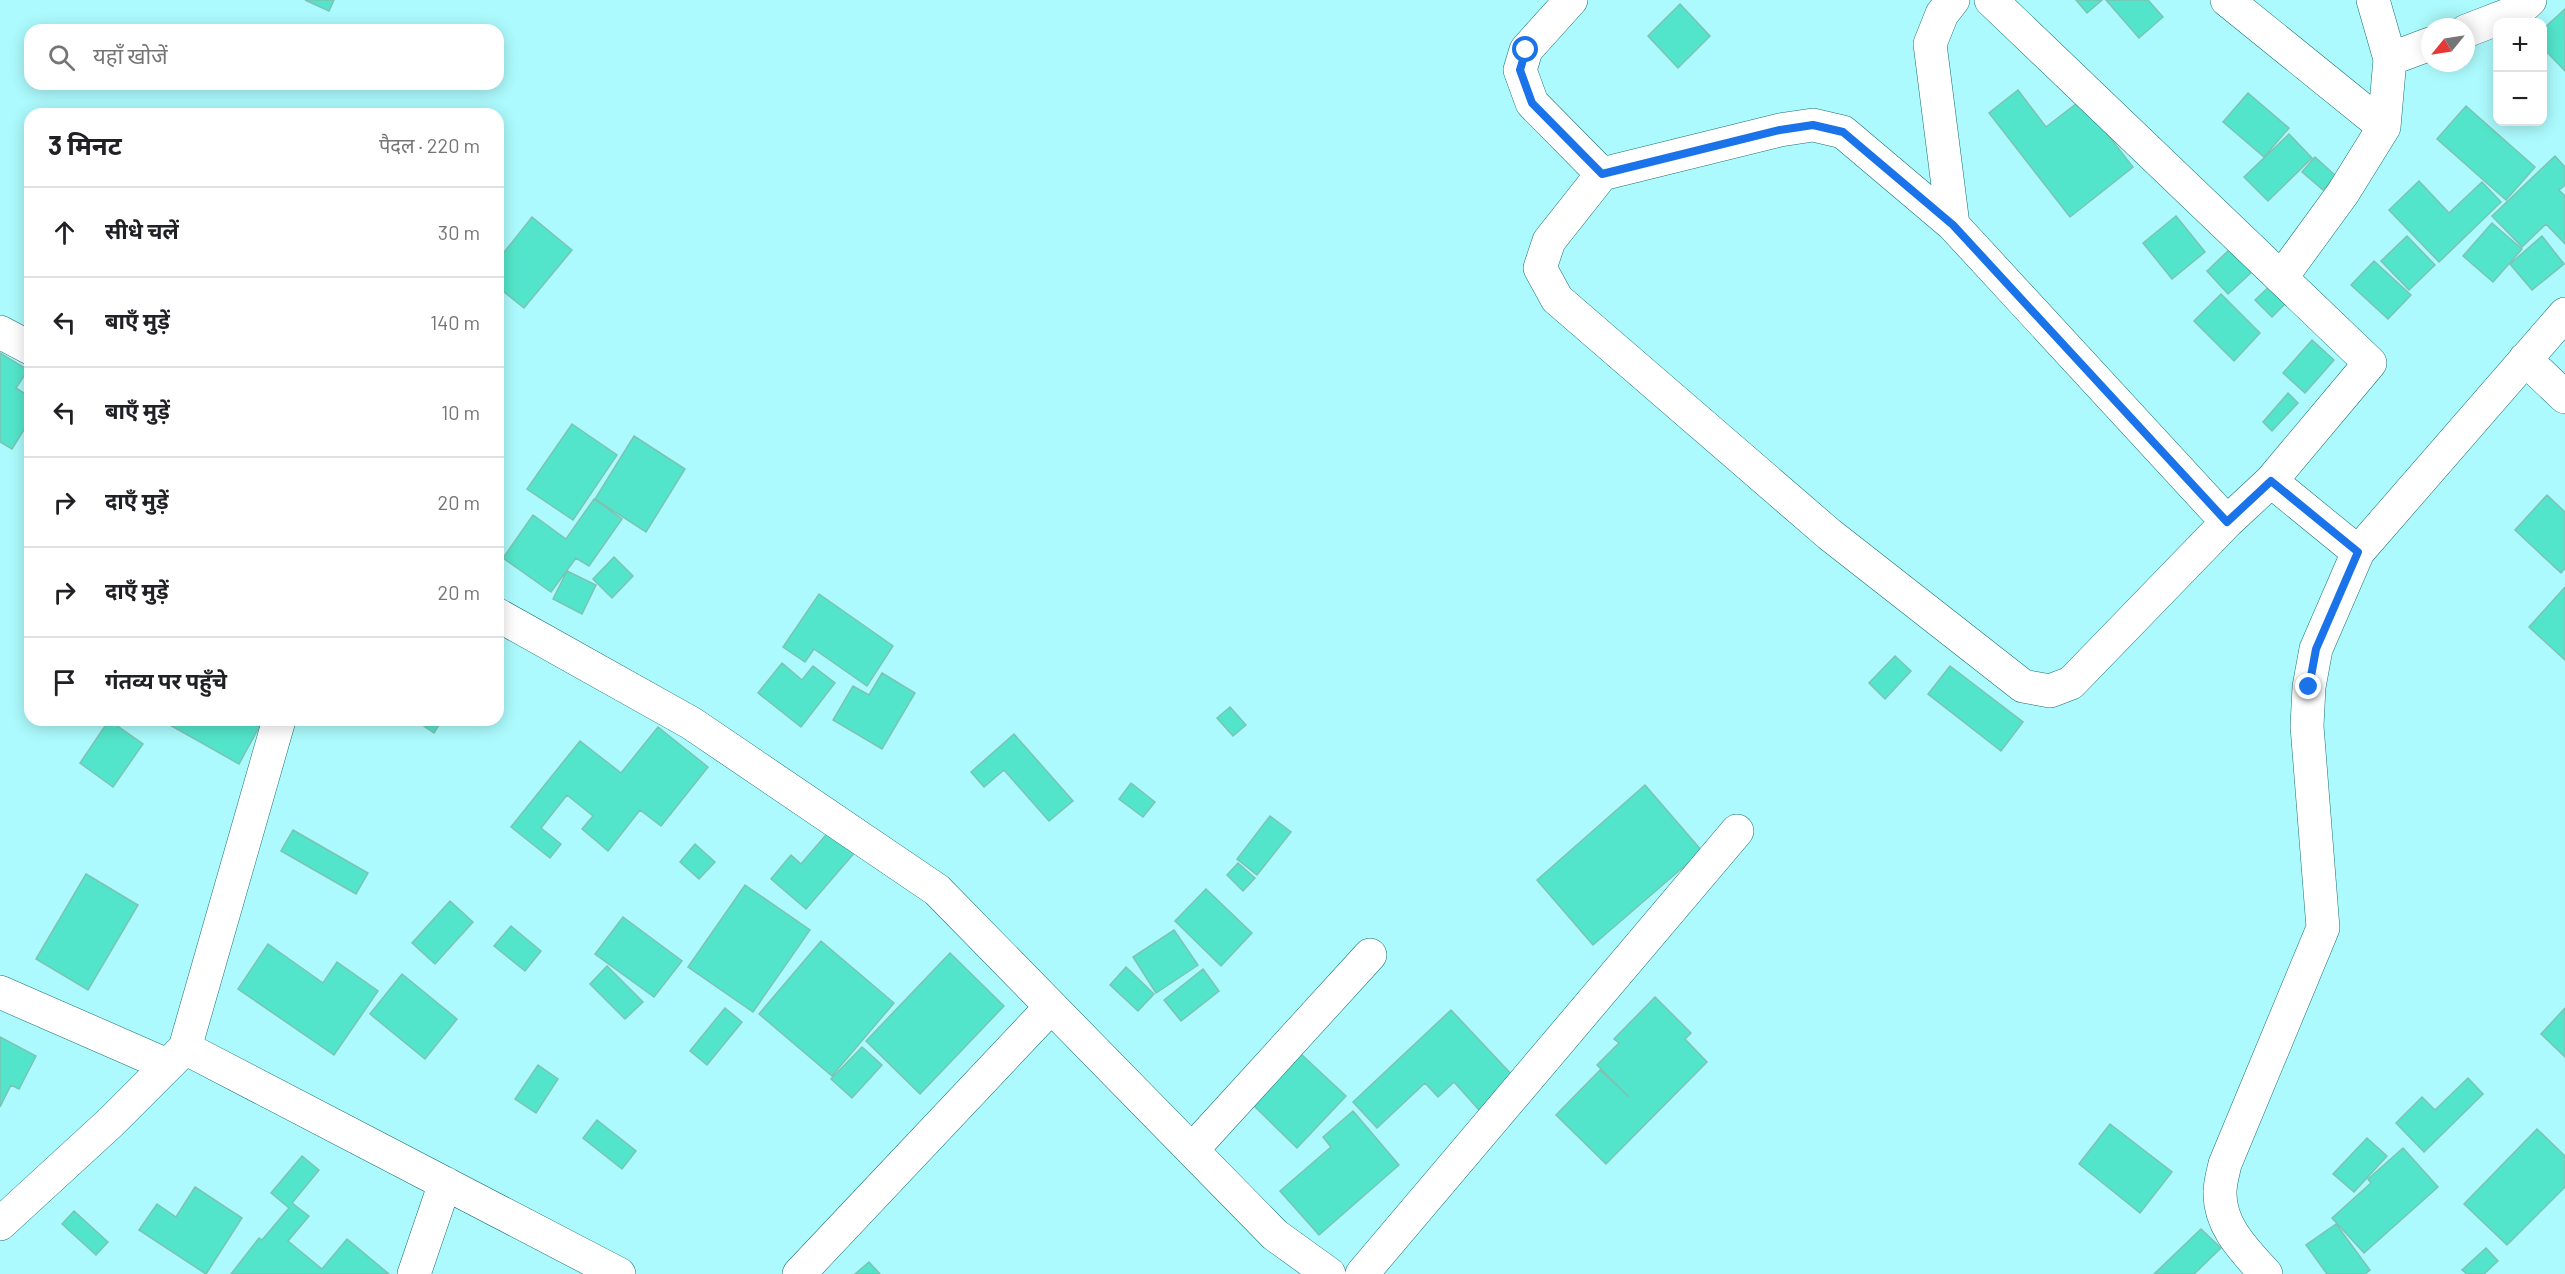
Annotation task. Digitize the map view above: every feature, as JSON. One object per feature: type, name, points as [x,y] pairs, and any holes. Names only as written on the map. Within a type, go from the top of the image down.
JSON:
[{"type":"street","points":[[1571,0],[1526,50],[1520,70],[1532,103],[1602,174]]},
{"type":"street","points":[[1953,0],[1942,14],[1930,44],[1953,225]]},
{"type":"street","points":[[1990,0],[2370,363],[2271,481],[2227,522],[2071,683],[2050,691],[2023,686],[1829,534],[1557,299],[1540,268],[1549,241],[1602,174],[1780,130],[1813,125],[1843,132],[1953,225],[2227,522]]},
{"type":"street","points":[[2227,0],[2384,128]]},
{"type":"street","points":[[2281,278],[2343,193],[2384,128],[2390,59],[2373,0]]},
{"type":"street","points":[[2475,28],[2518,11],[2530,0]]},
{"type":"street","points":[[2390,59],[2421,47]]},
{"type":"street","points":[[2266,1274],[2239,1245],[2222,1214],[2220,1192],[2225,1164],[2323,928],[2307,726],[2309,687],[2316,649],[2358,552],[2565,314]]},
{"type":"street","points":[[0,332],[24,345]]},
{"type":"street","points":[[2525,359],[2565,397]]},
{"type":"street","points":[[2271,481],[2358,552]]},
{"type":"street","points":[[504,618],[691,723],[937,890],[1275,1235],[1329,1274]]},
{"type":"street","points":[[0,1224],[176,1057],[277,726]]},
{"type":"street","points":[[1362,1274],[1737,831]]},
{"type":"street","points":[[1192,1150],[1370,955]]},
{"type":"street","points":[[0,992],[176,1057],[445,1183],[619,1274]]},
{"type":"street","points":[[799,1274],[1052,1007]]},
{"type":"street","points":[[414,1274],[445,1183]]},
{"type":"building","points":[[305,0],[334,0],[329,11]]},
{"type":"building","points":[[2076,0],[2102,0],[2087,13]]},
{"type":"building","points":[[2106,0],[2148,0],[2163,17],[2139,38]]},
{"type":"building","points":[[1680,4],[1710,36],[1678,68],[1648,36]]},
{"type":"building","points":[[2565,9],[2565,71],[2547,52],[2547,25]]},
{"type":"building","points":[[2018,90],[2046,127],[2081,100],[2133,167],[2070,217],[1989,113]]},
{"type":"building","points":[[2248,93],[2289,128],[2264,157],[2223,122]]},
{"type":"building","points":[[2466,106],[2535,167],[2506,200],[2437,139]]},
{"type":"building","points":[[2289,134],[2312,158],[2268,201],[2244,177]]},
{"type":"building","points":[[2555,156],[2565,167],[2565,185],[2559,190],[2565,196],[2565,244],[2546,224],[2522,247],[2492,216]]},
{"type":"building","points":[[2315,157],[2336,176],[2323,190],[2302,172]]},
{"type":"building","points":[[2419,181],[2449,213],[2482,182],[2501,202],[2439,262],[2389,210]]},
{"type":"building","points":[[2176,216],[2205,252],[2172,279],[2143,243]]},
{"type":"building","points":[[532,217],[572,250],[524,308],[504,292],[504,252]]},
{"type":"building","points":[[2492,223],[2522,249],[2493,282],[2463,256]]},
{"type":"building","points":[[2407,236],[2435,265],[2409,290],[2381,261]]},
{"type":"building","points":[[2542,236],[2564,264],[2532,290],[2510,264]]},
{"type":"building","points":[[2231,248],[2253,271],[2228,294],[2207,271]]},
{"type":"building","points":[[2374,261],[2411,295],[2388,319],[2351,285]]},
{"type":"building","points":[[2274,282],[2290,299],[2272,317],[2255,300]]},
{"type":"building","points":[[2221,294],[2260,333],[2234,361],[2194,321]]},
{"type":"building","points":[[2312,340],[2334,360],[2305,393],[2283,373]]},
{"type":"building","points":[[0,353],[24,368],[24,376],[16,388],[24,393],[24,430],[12,449],[0,442]]},
{"type":"building","points":[[2288,393],[2298,403],[2272,431],[2263,422]]},
{"type":"building","points":[[572,424],[617,455],[573,520],[527,489]]},
{"type":"building","points":[[634,436],[685,469],[646,532],[595,499]]},
{"type":"building","points":[[2547,495],[2565,512],[2565,568],[2561,573],[2515,530]]},
{"type":"building","points":[[594,499],[622,519],[589,566],[576,558],[551,592],[504,559],[533,515],[566,539]]},
{"type":"building","points":[[614,557],[633,576],[612,598],[593,579]]},
{"type":"building","points":[[567,571],[596,585],[582,614],[553,599]]},
{"type":"building","points":[[2565,587],[2565,660],[2529,627]]},
{"type":"building","points":[[819,594],[893,646],[867,686],[814,649],[805,662],[783,647]]},
{"type":"building","points":[[1895,656],[1911,671],[1885,699],[1869,683]]},
{"type":"building","points":[[782,663],[802,680],[813,666],[835,683],[801,727],[758,693]]},
{"type":"building","points":[[1950,666],[2023,722],[2001,751],[1928,694]]},
{"type":"building","points":[[882,673],[915,693],[882,749],[833,720],[853,686],[869,695]]},
{"type":"building","points":[[1230,707],[1246,725],[1233,736],[1217,718]]},
{"type":"building","points":[[105,726],[118,726],[143,744],[113,787],[80,763]]},
{"type":"building","points":[[172,726],[260,726],[239,764]]},
{"type":"building","points":[[424,726],[438,726],[434,733]]},
{"type":"building","points":[[658,727],[708,767],[661,826],[640,810],[608,851],[582,829],[593,816],[567,795],[541,828],[561,844],[550,858],[511,827],[580,741],[621,773]]},
{"type":"building","points":[[1014,734],[1073,801],[1049,821],[1004,770],[984,787],[971,772]]},
{"type":"building","points":[[1131,783],[1155,802],[1143,817],[1119,799]]},
{"type":"building","points":[[1645,785],[1702,851],[1593,945],[1537,880]]},
{"type":"building","points":[[1270,816],[1291,832],[1257,875],[1237,859]]},
{"type":"building","points":[[831,829],[856,851],[806,909],[771,879],[791,855],[801,864]]},
{"type":"building","points":[[293,830],[368,873],[356,894],[281,851]]},
{"type":"building","points":[[695,844],[715,862],[699,879],[680,862]]},
{"type":"building","points":[[1238,863],[1255,878],[1243,891],[1227,875]]},
{"type":"building","points":[[86,874],[138,905],[88,990],[36,959]]},
{"type":"building","points":[[745,885],[810,930],[753,1012],[688,967]]},
{"type":"building","points":[[1206,889],[1252,933],[1221,966],[1175,921]]},
{"type":"building","points":[[450,901],[473,922],[435,964],[412,943]]},
{"type":"building","points":[[623,917],[682,961],[654,997],[595,954]]},
{"type":"building","points":[[511,926],[541,951],[525,971],[494,946]]},
{"type":"building","points":[[1174,930],[1198,965],[1156,993],[1133,957]]},
{"type":"building","points":[[821,941],[894,1003],[832,1076],[759,1014]]},
{"type":"building","points":[[268,944],[323,983],[337,962],[378,991],[334,1055],[238,989]]},
{"type":"building","points":[[950,953],[1004,1006],[920,1094],[866,1041]]},
{"type":"building","points":[[607,966],[643,1002],[625,1019],[590,984]]},
{"type":"building","points":[[1126,967],[1154,994],[1138,1011],[1110,985]]},
{"type":"building","points":[[1203,969],[1219,991],[1181,1021],[1164,1000]]},
{"type":"building","points":[[402,974],[457,1019],[425,1059],[370,1014]]},
{"type":"building","points":[[1655,997],[1691,1033],[1685,1039],[1707,1062],[1606,1164],[1556,1115],[1600,1070],[1629,1097],[1597,1065],[1619,1043],[1614,1039]]},
{"type":"building","points":[[725,1008],[742,1022],[707,1065],[690,1051]]},
{"type":"building","points":[[2565,1008],[2565,1057],[2541,1034]]},
{"type":"building","points":[[1451,1010],[1514,1077],[1479,1110],[1454,1082],[1438,1097],[1425,1083],[1377,1128],[1353,1102]]},
{"type":"building","points":[[0,1037],[36,1056],[19,1089],[11,1085],[0,1107]]},
{"type":"building","points":[[862,1047],[882,1065],[852,1098],[831,1079]]},
{"type":"building","points":[[1301,1054],[1346,1096],[1297,1148],[1253,1105]]},
{"type":"building","points":[[538,1065],[558,1079],[536,1113],[515,1099]]},
{"type":"building","points":[[2468,1078],[2483,1094],[2424,1152],[2396,1123],[2422,1097],[2435,1110]]},
{"type":"building","points":[[1353,1111],[1399,1165],[1319,1235],[1280,1191],[1331,1147],[1323,1137]]},
{"type":"building","points":[[597,1120],[636,1151],[622,1169],[583,1138]]},
{"type":"building","points":[[2110,1124],[2172,1172],[2140,1213],[2079,1164]]},
{"type":"building","points":[[2537,1129],[2565,1156],[2565,1187],[2507,1245],[2464,1204]]},
{"type":"building","points":[[2367,1138],[2387,1156],[2354,1192],[2333,1174]]},
{"type":"building","points":[[2403,1148],[2438,1187],[2364,1253],[2332,1218],[2371,1183],[2368,1179]]},
{"type":"building","points":[[302,1156],[319,1170],[292,1203],[309,1216],[288,1241],[322,1269],[347,1239],[389,1274],[231,1274],[259,1238],[262,1240],[289,1208],[271,1193]]},
{"type":"building","points":[[195,1187],[242,1218],[206,1274],[139,1230],[157,1204],[176,1217]]},
{"type":"building","points":[[74,1211],[108,1242],[96,1255],[62,1224]]},
{"type":"building","points":[[2336,1224],[2370,1270],[2365,1274],[2327,1274],[2306,1245]]},
{"type":"building","points":[[2201,1229],[2221,1248],[2194,1274],[2154,1274]]},
{"type":"building","points":[[2486,1248],[2498,1261],[2484,1274],[2467,1274],[2462,1270]]},
{"type":"building","points":[[869,1262],[880,1274],[855,1274]]},
{"type":"route","points":[[1526,50],[1520,70],[1532,103],[1602,174],[1780,130],[1813,125],[1843,132],[1953,225],[2227,522],[2271,481],[2333,530],[2358,552],[2316,649],[2309,687]]}]
